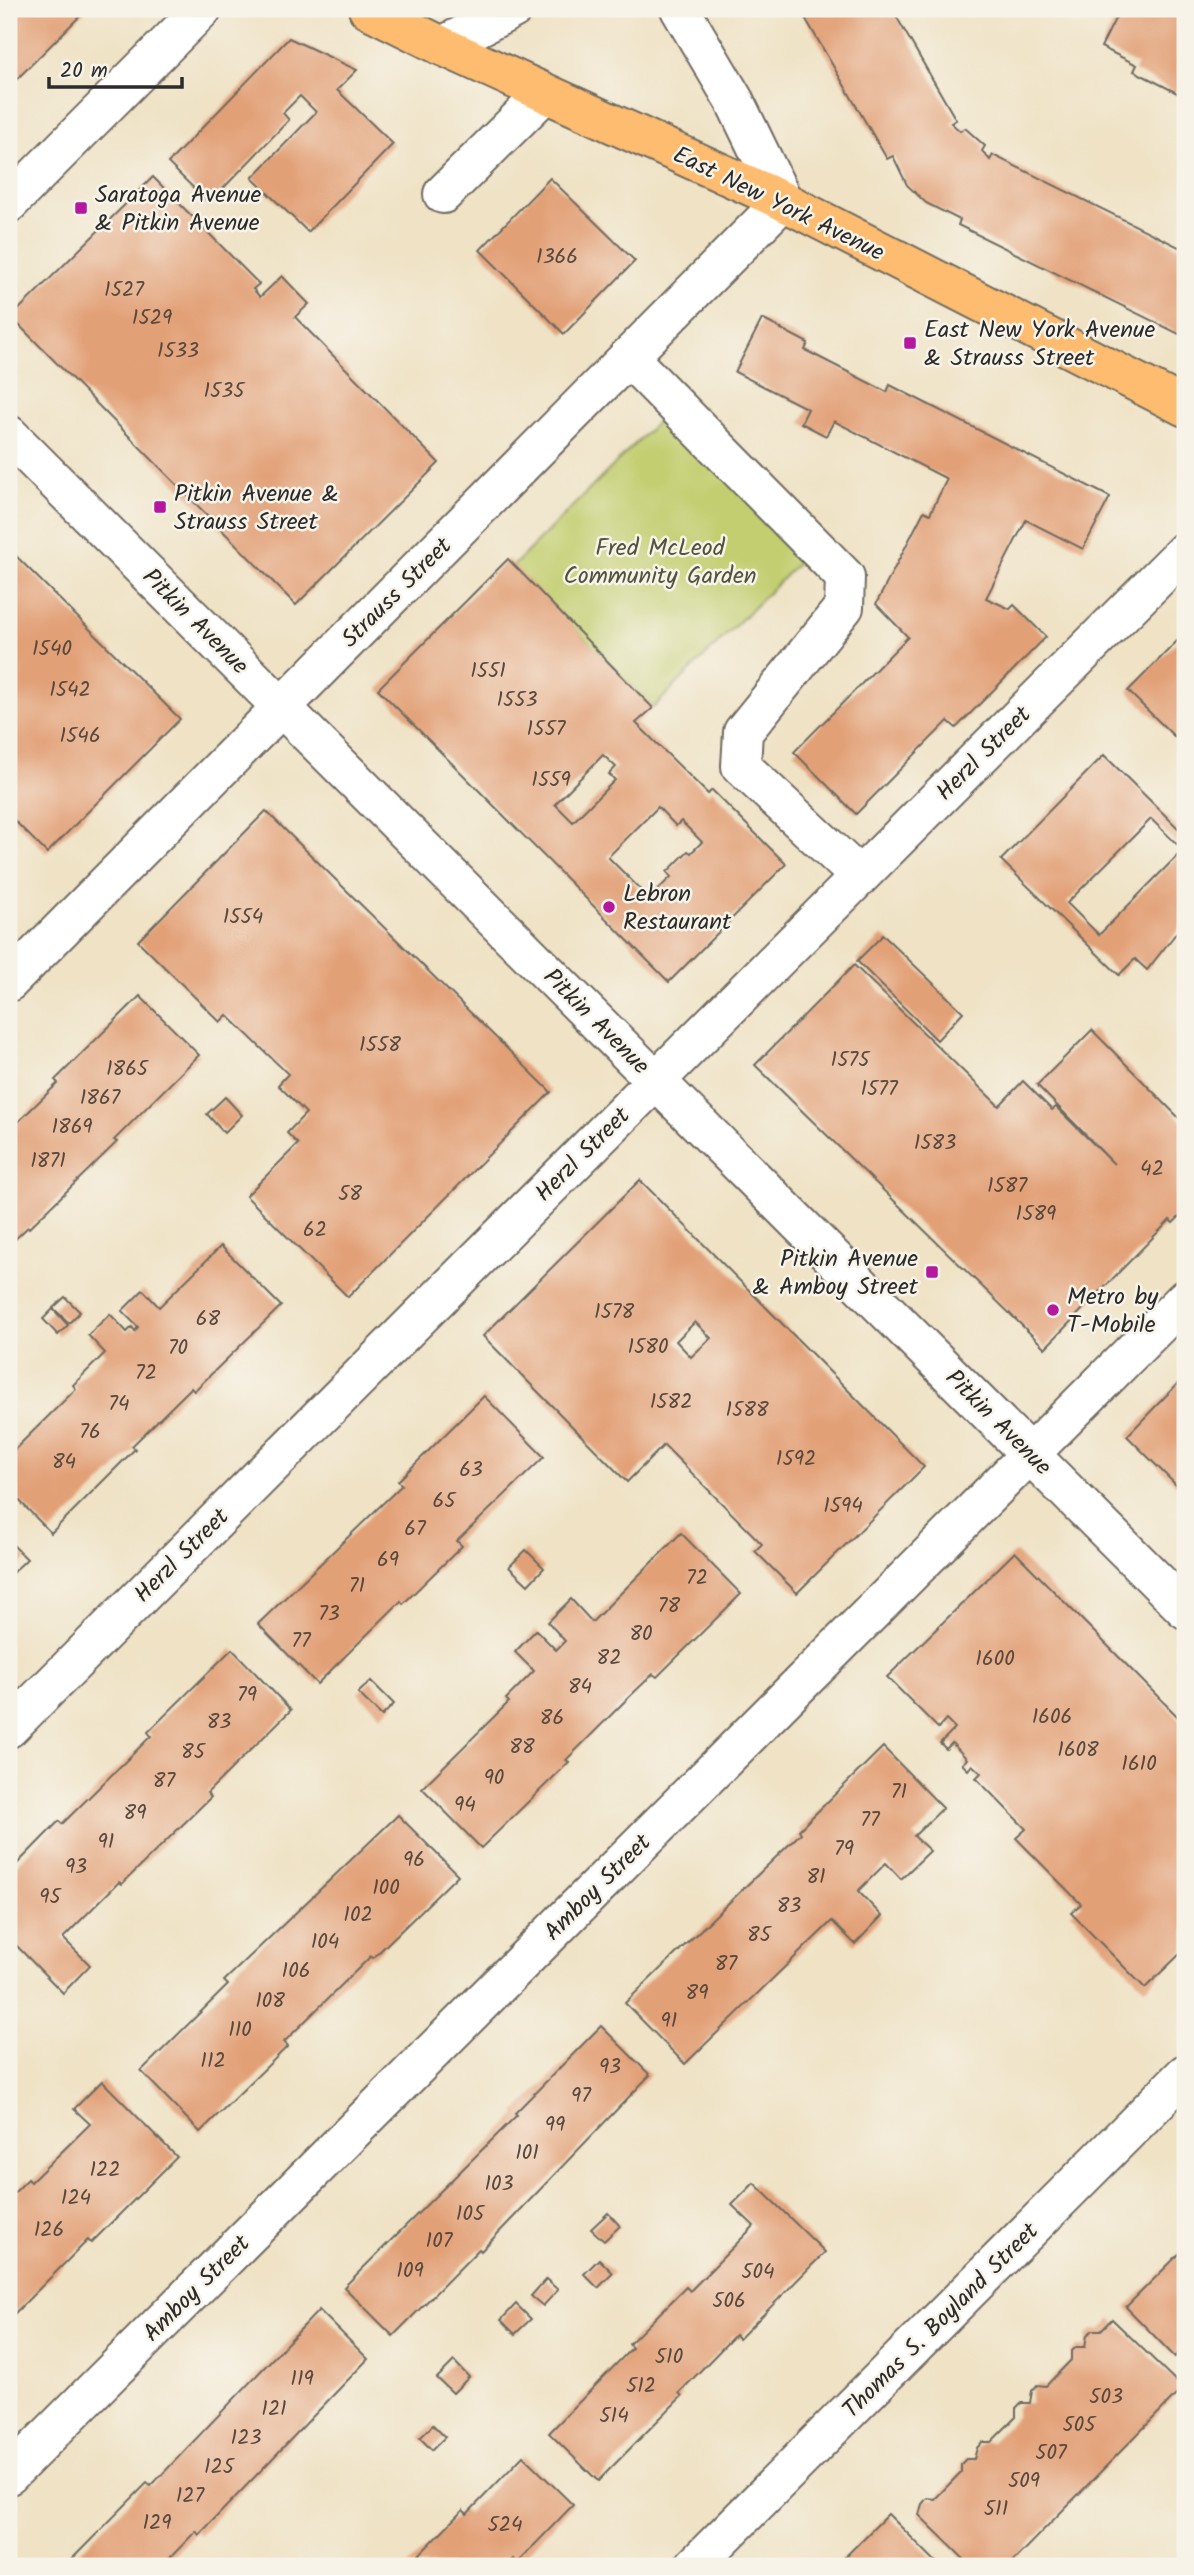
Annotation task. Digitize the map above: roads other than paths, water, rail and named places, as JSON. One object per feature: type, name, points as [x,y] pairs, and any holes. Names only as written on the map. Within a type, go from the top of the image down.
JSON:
[{"type":"main road","name":"East New York Avenue","points":[[368,9],[442,46],[783,201],[1185,407]]},
{"type":"street","points":[[9,203],[202,9]]},
{"type":"street","points":[[442,46],[513,9]]},
{"type":"street","points":[[680,9],[735,102],[783,201]]},
{"type":"street","points":[[443,194],[545,93]]},
{"type":"street","name":"Strauss Street","points":[[9,982],[783,201]]},
{"type":"street","points":[[628,357],[845,577],[844,607],[743,732],[741,766],[854,882]]},
{"type":"street","name":"Pitkin Avenue","points":[[9,435],[1185,1609]]},
{"type":"street","name":"Herzl Street","points":[[9,1728],[1185,551]]},
{"type":"street","name":"Amboy Street","points":[[9,2475],[1185,1299]]},
{"type":"street","name":"Thomas S. Boyland Street","points":[[694,2566],[1185,2074]]},
{"type":"place","name":"Saratoga Avenue & Pitkin Avenue","points":[[81,208]]},
{"type":"place","name":"East New York Avenue & Strauss Street","points":[[910,343]]},
{"type":"place","name":"Pitkin Avenue & Strauss Street","points":[[160,507]]},
{"type":"place","name":"Lebron Restaurant","points":[[609,907]]},
{"type":"place","name":"Pitkin Avenue & Amboy Street","points":[[932,1272]]},
{"type":"place","name":"Metro by T-Mobile","points":[[1053,1310]]},
{"type":"park label","name":"Fred McLeod Community Garden","points":[[660,561]]}]
